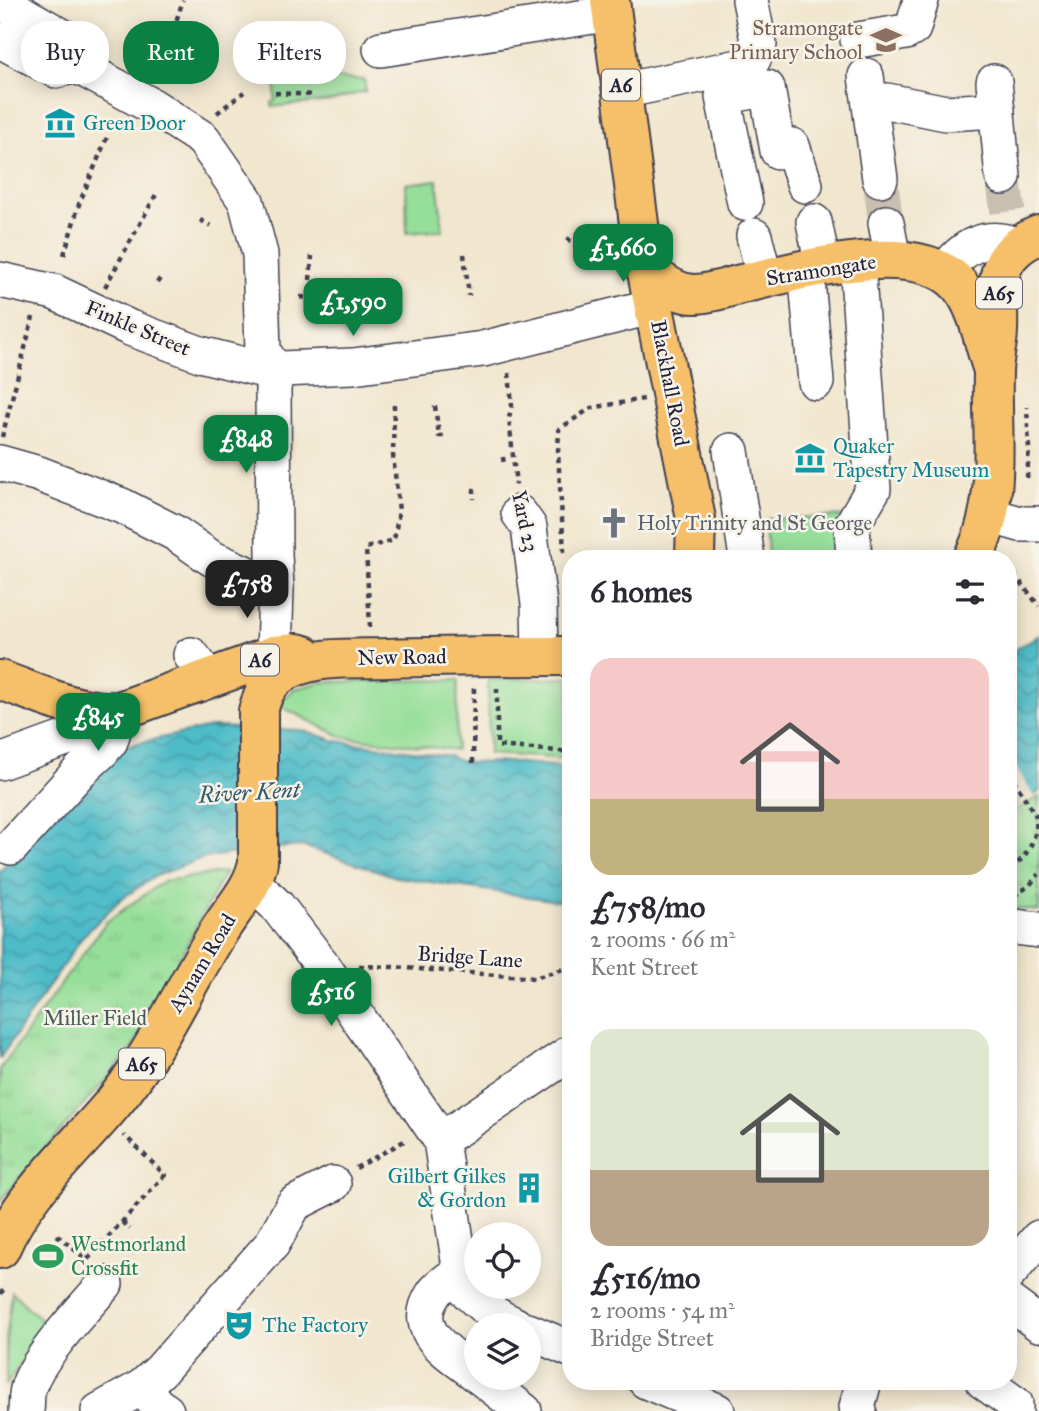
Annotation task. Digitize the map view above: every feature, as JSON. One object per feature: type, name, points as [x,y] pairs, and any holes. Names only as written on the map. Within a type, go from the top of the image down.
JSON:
[{"type":"highway","name":"Blackhall Road","points":[[611,6],[640,235],[696,519],[695,550]]},
{"type":"highway","name":"A65","points":[[977,550],[984,538],[993,486],[993,370],[998,334],[1000,275],[1017,233]]},
{"type":"highway","name":"Stramongate","points":[[697,295],[853,256],[902,259],[944,273],[959,285],[970,301],[993,370]]},
{"type":"highway","points":[[650,289],[675,290],[697,295]]},
{"type":"highway","points":[[664,354],[673,323],[681,308],[697,295]]},
{"type":"highway","name":"A6","points":[[110,712],[196,669],[297,653],[320,660]]},
{"type":"highway","name":"New Road","points":[[255,872],[258,711],[264,690],[275,679],[288,670],[320,660],[555,656]]},
{"type":"highway","points":[[0,680],[63,701],[110,712]]},
{"type":"highway","name":"Aynam Road","points":[[0,1249],[29,1202],[136,1074],[255,872]]},
{"type":"street","points":[[621,91],[739,67],[753,59],[759,45],[750,0]]},
{"type":"street","points":[[858,40],[906,32],[913,28],[921,0]]},
{"type":"street","points":[[0,1],[35,21]]},
{"type":"street","points":[[381,49],[611,6]]},
{"type":"street","points":[[0,40],[21,51]]},
{"type":"street","points":[[109,83],[152,106],[203,139],[246,201],[260,254],[263,351],[276,373],[273,401],[276,587],[274,655]]},
{"type":"street","points":[[745,203],[723,97],[767,88],[778,151],[792,146],[805,185]]},
{"type":"street","points":[[880,179],[876,88],[946,113],[995,96],[1003,177]]},
{"type":"street","points":[[814,222],[853,256],[873,489],[852,526],[854,550]]},
{"type":"street","points":[[944,273],[952,261],[968,247],[981,241],[1017,233]]},
{"type":"street","points":[[754,236],[765,279]]},
{"type":"street","points":[[816,382],[853,256]]},
{"type":"street","name":"Finkle Street","points":[[0,280],[54,292],[130,328],[200,354],[276,373]]},
{"type":"street","points":[[276,373],[281,369],[353,366],[431,357],[504,344],[650,289]]},
{"type":"street","points":[[731,451],[746,550]]},
{"type":"street","points":[[0,463],[39,474],[122,506],[175,533],[211,558],[276,587]]},
{"type":"street","name":"Yard 23","points":[[519,513],[529,527],[539,604],[555,656]]},
{"type":"street","points":[[989,515],[1020,524],[1039,524]]},
{"type":"street","points":[[61,742],[67,724],[63,701]]},
{"type":"street","points":[[0,762],[61,742],[110,712]]},
{"type":"street","points":[[11,847],[64,788],[102,752],[110,741],[110,712]]},
{"type":"street","points":[[255,872],[260,888],[323,966],[437,1134],[463,1287],[475,1301],[492,1313]]},
{"type":"street","points":[[1017,927],[1039,930]]},
{"type":"street","points":[[437,1134],[562,1058]]},
{"type":"street","points":[[99,1411],[142,1387],[160,1371],[272,1244],[294,1204],[333,1184]]},
{"type":"street","points":[[1017,1263],[1039,1238]]},
{"type":"street","points":[[459,1271],[435,1292],[424,1316],[430,1336],[464,1364]]},
{"type":"street","points":[[26,1411],[28,1388],[41,1364],[105,1284]]},
{"type":"street","points":[[1017,1308],[1039,1324]]},
{"type":"street","points":[[541,1337],[562,1346]]},
{"type":"street","points":[[142,1387],[166,1411]]},
{"type":"street","points":[[497,1390],[524,1411]]},
{"type":"street","points":[[665,1390],[705,1409]]},
{"type":"street","points":[[859,1411],[857,1407],[862,1390]]},
{"type":"street","points":[[996,1390],[1015,1404],[1016,1411]]},
{"type":"path","points":[[175,21],[183,0]]},
{"type":"path","points":[[275,93],[313,95]]},
{"type":"path","points":[[64,255],[79,204],[107,135]]},
{"type":"path","points":[[93,310],[158,191]]},
{"type":"path","points":[[200,220],[211,226]]},
{"type":"path","points":[[567,238],[581,250],[610,246]]},
{"type":"path","points":[[464,254],[469,296]]},
{"type":"path","points":[[310,279],[312,256]]},
{"type":"path","points":[[157,283],[161,276]]},
{"type":"path","points":[[0,444],[40,288]]},
{"type":"path","points":[[363,295],[363,321]]},
{"type":"path","points":[[300,297],[312,298]]},
{"type":"path","name":"Yard 23","points":[[504,344],[512,405],[509,418],[519,513]]},
{"type":"path","points":[[564,550],[559,488],[559,429],[591,408],[652,398]]},
{"type":"path","points":[[371,658],[366,548],[394,540],[399,511],[393,455],[394,405]]},
{"type":"path","points":[[435,406],[439,436],[445,436]]},
{"type":"path","points":[[503,457],[503,466]]},
{"type":"path","points":[[472,490],[474,499]]},
{"type":"path","points":[[1017,578],[1039,606]]},
{"type":"path","points":[[472,763],[474,656]]},
{"type":"path","points":[[497,688],[497,746],[562,751]]},
{"type":"path","points":[[1017,785],[1036,814],[1035,839],[1017,865]]},
{"type":"path","points":[[1017,895],[1039,874]]},
{"type":"path","name":"Bridge Lane","points":[[323,966],[393,967],[535,978],[562,970]]},
{"type":"path","points":[[57,1234],[87,1260],[165,1175],[116,1127]]},
{"type":"path","points":[[333,1184],[377,1154],[437,1134]]},
{"type":"path","points":[[122,1222],[130,1230]]},
{"type":"green space","points":[[346,79],[364,80],[366,91],[331,101],[272,107],[272,102],[275,102],[276,84],[346,84]]},
{"type":"green space","points":[[437,180],[443,230],[407,233],[406,184]]},
{"type":"green space","points":[[847,516],[848,550],[768,550],[766,519]]},
{"type":"green space","points":[[562,678],[562,759],[489,754],[488,680]]},
{"type":"green space","points":[[458,680],[456,750],[342,737],[278,705],[294,689],[322,682]]},
{"type":"green space","points":[[1039,797],[1039,911],[1017,909],[1017,809]]},
{"type":"green space","name":"Miller Field","points":[[225,872],[132,1049],[0,1201],[0,1069],[106,922],[164,881]]},
{"type":"green space","points":[[12,1292],[46,1325],[27,1361],[6,1385],[6,1340]]},
{"type":"water","points":[[1039,635],[1039,792],[1017,804],[1017,648]]},
{"type":"water","name":"River Kent","points":[[211,727],[301,730],[337,741],[450,756],[467,762],[516,762],[562,767],[562,902],[397,877],[302,846],[252,850],[200,859],[156,876],[121,899],[83,936],[0,1058],[0,871],[51,809],[120,747]]},
{"type":"pier","points":[[1017,769],[1035,798],[1020,806],[1017,801]]},
{"type":"tunnel","points":[[1003,177],[1008,212]]},
{"type":"tunnel","points":[[880,179],[886,223]]},
{"type":"place","name":"Stramongate Primary School","points":[[886,40]]},
{"type":"place","name":"Green Door","points":[[60,123]]},
{"type":"place","name":"Quaker Tapestry Museum","points":[[810,458]]},
{"type":"place","name":"Holy Trinity and St George","points":[[614,523]]},
{"type":"place","name":"Gilbert Gilkes & Gordon","points":[[529,1188]]},
{"type":"place","name":"Westmorland Crossfit","points":[[48,1256]]},
{"type":"place","name":"The Factory","points":[[239,1325]]}]
